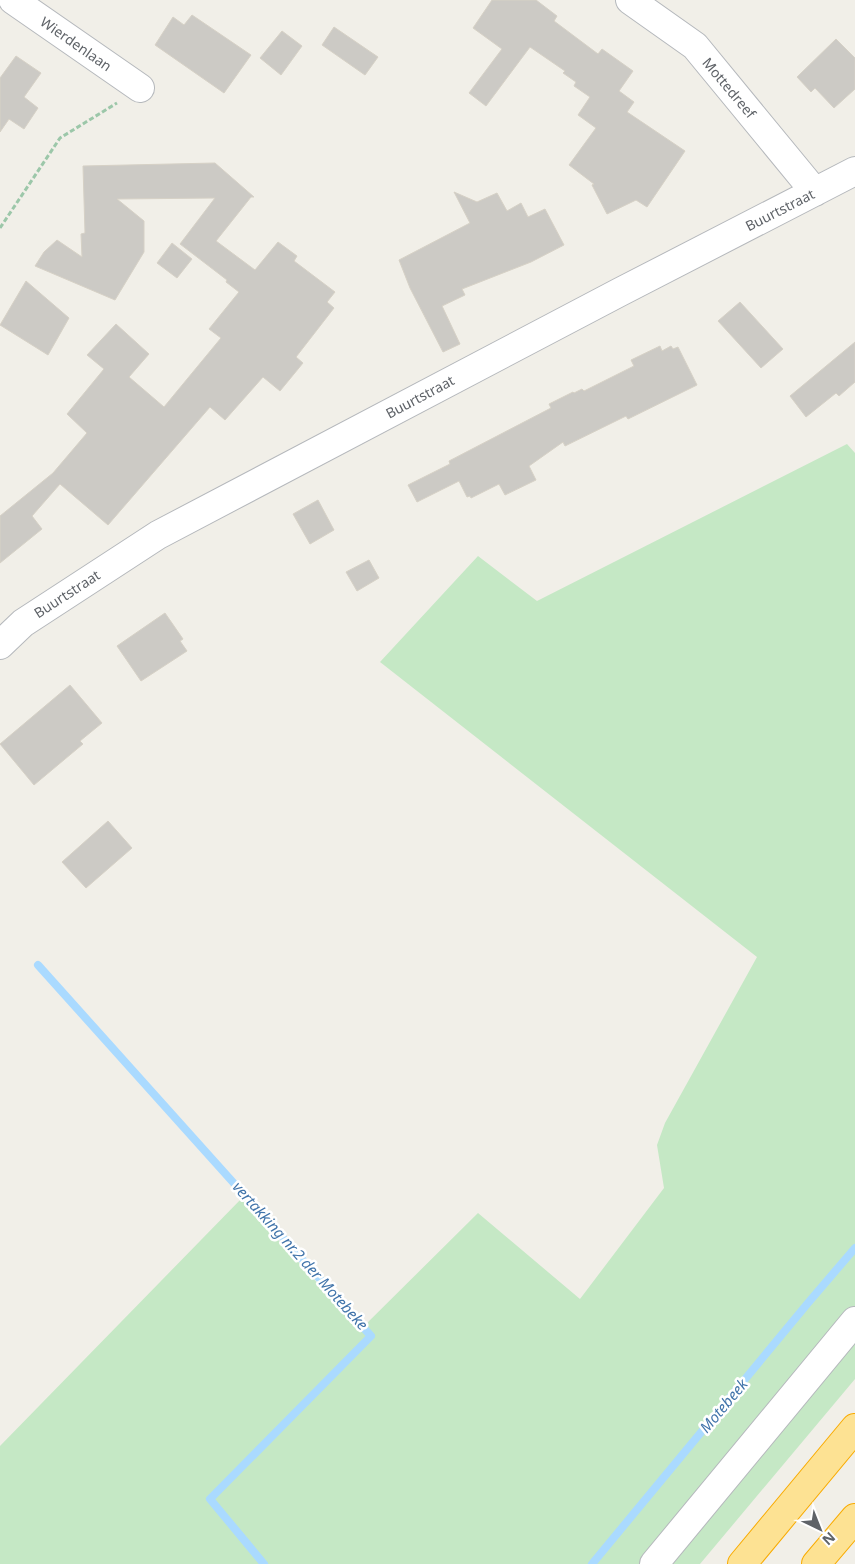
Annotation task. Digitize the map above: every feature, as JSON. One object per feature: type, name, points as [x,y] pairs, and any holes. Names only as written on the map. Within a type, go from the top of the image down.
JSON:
[{"type":"highway","points":[[742,1564],[855,1428]]},
{"type":"highway","points":[[816,1564],[855,1518]]},
{"type":"street","name":"Wierdenlaan","points":[[13,0],[140,88]]},
{"type":"street","name":"Mottedreef","points":[[630,0],[695,46],[815,192]]},
{"type":"street","name":"Buurtstraat","points":[[0,645],[24,623],[158,535],[620,292],[855,171]]},
{"type":"street","points":[[654,1564],[855,1321]]},
{"type":"path","points":[[0,228],[60,138],[140,88]]},
{"type":"green space","points":[[847,444],[855,453],[855,1379],[700,1564],[0,1564],[0,1446],[241,1199],[360,1330],[478,1213],[580,1299],[664,1188],[657,1145],[665,1123],[757,957],[380,662],[478,556],[537,601]]},
{"type":"building","points":[[492,0],[536,0],[557,16],[554,21],[598,54],[602,49],[633,71],[619,91],[634,102],[627,112],[685,151],[647,207],[636,200],[607,214],[592,185],[594,184],[569,165],[596,128],[578,115],[590,97],[574,86],[576,82],[563,73],[565,71],[530,47],[486,106],[469,93],[502,49],[473,28]]},
{"type":"building","points":[[192,15],[251,55],[224,93],[155,45],[173,17],[184,25]]},
{"type":"building","points":[[334,27],[378,57],[365,75],[322,45]]},
{"type":"building","points":[[282,31],[302,46],[281,75],[260,58]]},
{"type":"building","points":[[836,39],[855,58],[855,89],[834,108],[815,88],[811,92],[797,77]]},
{"type":"building","points":[[16,56],[41,73],[24,97],[38,108],[24,129],[9,119],[0,132],[0,78]]},
{"type":"building","points":[[215,163],[254,197],[251,197],[216,241],[255,270],[278,242],[297,256],[294,261],[335,292],[327,302],[334,308],[296,357],[303,363],[280,391],[263,377],[225,420],[210,407],[108,525],[60,484],[32,516],[42,529],[0,563],[0,516],[53,473],[87,433],[67,414],[104,369],[87,355],[116,324],[149,354],[129,377],[164,407],[221,338],[209,329],[239,292],[226,282],[227,280],[180,244],[215,198],[117,199],[144,221],[144,252],[115,300],[35,266],[44,252],[57,240],[82,257],[81,234],[85,233],[83,166]]},
{"type":"building","points":[[454,192],[477,202],[497,193],[507,211],[521,203],[528,217],[545,209],[564,245],[531,262],[462,289],[465,295],[442,306],[460,344],[443,352],[410,288],[399,260],[470,223]]},
{"type":"building","points":[[172,243],[192,259],[177,278],[157,263]]},
{"type":"building","points":[[26,281],[69,318],[48,355],[0,325]]},
{"type":"building","points":[[740,302],[783,349],[761,368],[718,321]]},
{"type":"building","points":[[855,342],[855,382],[839,396],[836,393],[806,417],[790,396]]},
{"type":"building","points":[[660,346],[662,351],[671,346],[673,349],[678,347],[697,385],[628,419],[626,416],[565,446],[563,442],[529,466],[536,480],[505,495],[499,484],[471,498],[470,496],[467,497],[459,481],[417,502],[408,485],[450,464],[449,461],[551,408],[549,404],[573,392],[582,389],[584,391],[634,366],[631,360]]},
{"type":"building","points":[[318,500],[334,530],[310,544],[293,514]]},
{"type":"building","points":[[369,560],[379,578],[357,591],[346,572]]},
{"type":"building","points":[[165,613],[183,639],[180,641],[187,651],[141,681],[117,646]]},
{"type":"building","points":[[70,685],[102,723],[80,741],[83,744],[34,785],[0,744]]},
{"type":"building","points":[[108,821],[132,848],[86,888],[62,862]]},
{"type":"waterway","name":"vertakking nr.2 der Motebeke","points":[[38,965],[371,1336],[210,1499],[264,1564]]},
{"type":"waterway","name":"Motebeek","points":[[592,1564],[855,1248]]}]
